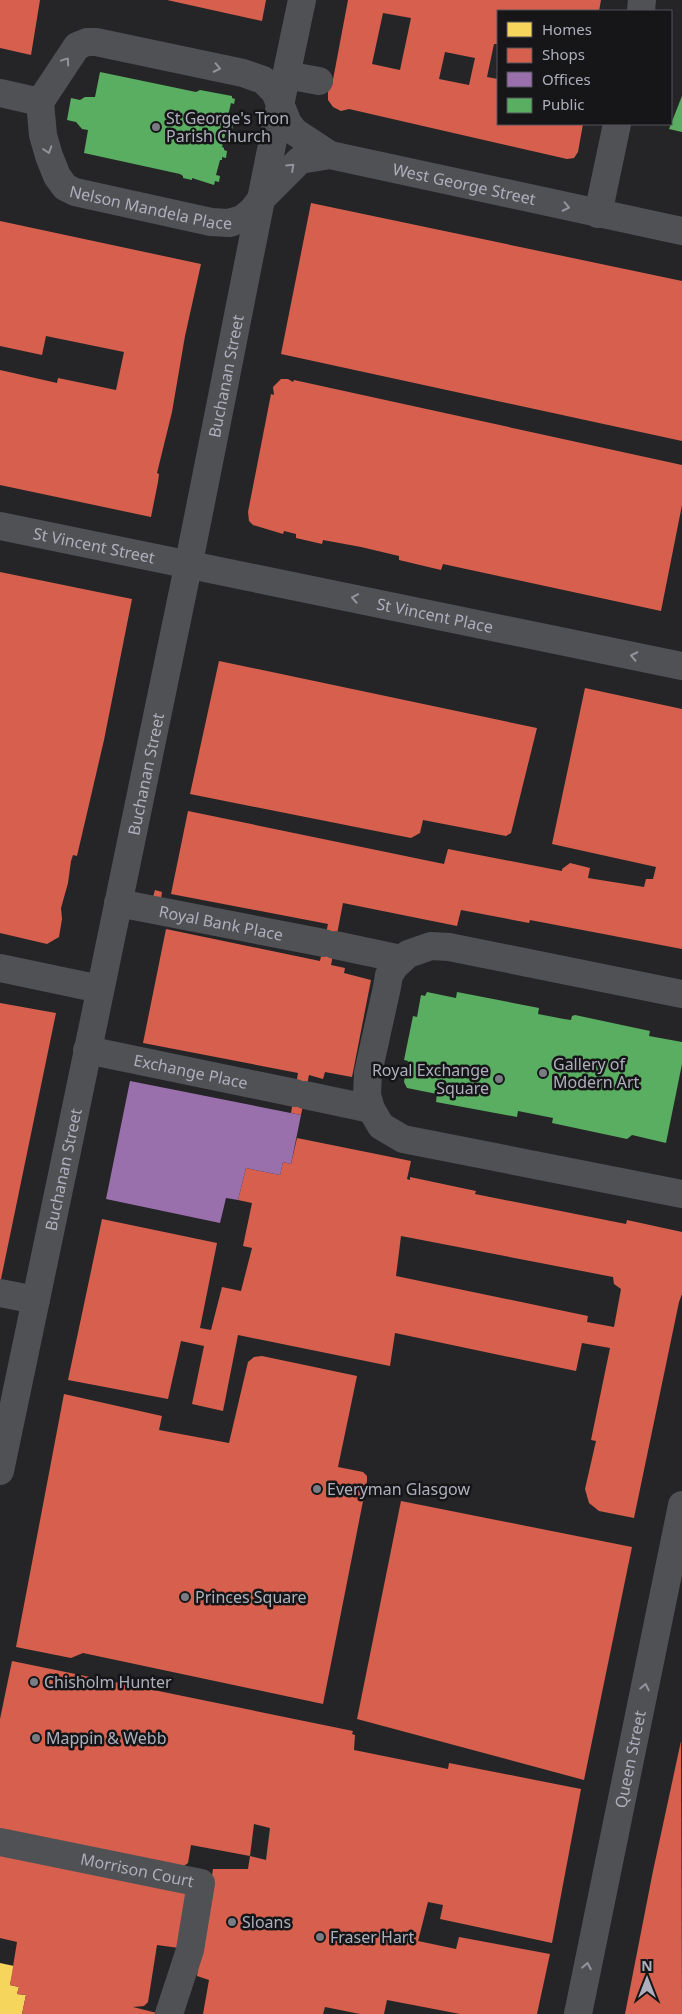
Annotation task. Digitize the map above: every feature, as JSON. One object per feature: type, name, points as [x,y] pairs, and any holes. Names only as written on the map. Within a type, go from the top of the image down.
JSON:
[{"type":"street","name":"Buchanan Street","points":[[0,1471],[188,564],[262,198],[279,102],[302,0]]},
{"type":"street","points":[[0,93],[40,102],[77,46],[87,42],[96,42],[250,75],[263,80],[275,92],[288,123],[295,132],[330,155]]},
{"type":"street","points":[[286,75],[319,81]]},
{"type":"street","name":"Nelson Mandela Place","points":[[40,102],[43,135],[49,156],[57,176],[65,187],[75,192],[211,222],[229,223],[242,219],[262,198]]},
{"type":"street","points":[[598,214],[617,125]]},
{"type":"street","name":"West George Street","points":[[262,198],[300,160],[330,155],[682,231]]},
{"type":"street","name":"St Vincent Street","points":[[0,526],[188,564]]},
{"type":"street","name":"St Vincent Place","points":[[188,564],[682,666]]},
{"type":"street","name":"Royal Bank Place","points":[[118,903],[401,959]]},
{"type":"street","points":[[682,994],[440,946],[422,948],[401,959],[389,975],[368,1073],[367,1095],[371,1109],[382,1126],[403,1139],[682,1194]]},
{"type":"street","points":[[0,968],[100,989]]},
{"type":"street","name":"Exchange Place","points":[[87,1050],[371,1109]]},
{"type":"street","points":[[0,1293],[36,1300]]},
{"type":"street","name":"Queen Street","points":[[578,2014],[682,1505]]},
{"type":"street","name":"Morrison Court","points":[[0,1842],[201,1883],[190,1950],[169,2014]]},
{"type":"shaded area","points":[[0,0],[682,0],[682,2014],[0,2014]]},
{"type":"building: Homes","points":[[0,1963],[14,1966],[10,1985],[19,1987],[17,1994],[26,1995],[22,2014],[0,2014]]},
{"type":"building: Shops","points":[[0,0],[40,0],[31,55],[0,48]]},
{"type":"building: Shops","points":[[167,0],[266,0],[262,21]]},
{"type":"building: Shops","points":[[348,0],[601,0],[599,10],[497,10],[497,44],[494,44],[487,77],[497,79],[497,125],[583,125],[578,152],[574,158],[567,159],[349,109],[341,111],[333,107],[328,100],[328,92],[332,85]],"holes":[[[383,13],[411,18],[400,70],[372,64]],[[445,52],[475,58],[469,85],[439,79]]]},
{"type":"building: Shops","points":[[311,203],[682,281],[682,441],[281,354]]},
{"type":"building: Shops","points":[[0,221],[201,264],[185,336],[172,412],[157,473],[159,474],[158,482],[151,517],[0,485],[0,370],[57,383],[58,378],[116,390],[124,352],[46,336],[42,355],[0,346]]},
{"type":"building: Shops","points":[[281,379],[288,379],[293,382],[294,380],[682,465],[682,505],[661,611],[443,564],[441,570],[399,560],[399,556],[323,540],[322,544],[296,538],[296,534],[284,531],[283,534],[253,525],[249,521],[248,512],[271,394],[274,395],[273,387]]},
{"type":"building: Shops","points":[[0,572],[132,599],[104,740],[77,856],[73,855],[71,861],[68,883],[61,908],[62,919],[59,937],[47,944],[0,933]]},
{"type":"building: Shops","points":[[219,661],[537,728],[511,833],[506,836],[423,820],[420,833],[411,838],[190,794]]},
{"type":"building: Shops","points":[[585,688],[682,709],[682,949],[530,920],[529,923],[461,910],[457,926],[343,903],[331,965],[345,968],[344,973],[371,980],[352,1077],[325,1072],[323,1079],[309,1075],[301,1115],[291,1113],[298,1073],[143,1043],[166,929],[320,961],[328,924],[171,894],[188,811],[444,864],[448,849],[562,871],[570,863],[590,868],[588,878],[644,887],[646,879],[653,879],[656,867],[552,844]]},
{"type":"building: Shops","points":[[155,890],[162,892],[161,899],[153,897]]},
{"type":"building: Shops","points":[[0,1003],[56,1013],[1,1279],[0,1279]]},
{"type":"building: Shops","points":[[297,1138],[411,1161],[407,1179],[410,1180],[410,1177],[476,1191],[475,1194],[626,1224],[627,1220],[682,1232],[682,1294],[634,1518],[599,1511],[589,1503],[585,1489],[596,1441],[591,1440],[610,1348],[582,1343],[576,1371],[395,1333],[390,1366],[238,1335],[223,1411],[192,1404],[204,1346],[181,1341],[168,1399],[68,1380],[102,1219],[217,1243],[200,1328],[211,1330],[222,1287],[241,1291],[252,1248],[243,1246],[252,1203],[238,1200],[246,1168],[280,1175],[283,1162],[291,1164]],"holes":[[[401,1236],[613,1277],[614,1284],[621,1289],[614,1327],[587,1322],[588,1316],[396,1276]]]},
{"type":"building: Shops","name":"Princes Square","points":[[262,1356],[357,1376],[338,1467],[363,1472],[367,1476],[367,1481],[323,1704],[83,1653],[71,1658],[16,1647],[64,1394],[162,1416],[159,1430],[229,1443],[248,1362],[254,1357]]},
{"type":"building: Shops","points":[[401,1501],[632,1547],[584,1780],[357,1719]]},
{"type":"building: Shops","points":[[12,1661],[353,1731],[352,1734],[355,1735],[354,1750],[448,1769],[449,1763],[581,1789],[552,1943],[440,1919],[443,1905],[428,1902],[418,1941],[456,1949],[459,1937],[550,1954],[537,2014],[460,2014],[387,2000],[384,2014],[360,2014],[325,2007],[323,2014],[203,2014],[209,1980],[197,1976],[213,1869],[248,1869],[250,1856],[191,1845],[188,1863],[181,1868],[0,1835],[0,1719]],"holes":[[[254,1824],[270,1828],[266,1860],[250,1856]]]},
{"type":"building: Shops","points":[[681,1741],[682,2014],[625,2014],[653,1871]]},
{"type":"building: Shops","points":[[0,1849],[188,1891],[179,1948],[157,1945],[148,2002],[144,2006],[133,2007],[161,2014],[22,2014],[26,1995],[17,1994],[19,1987],[10,1985],[17,1942],[0,1938]]},
{"type":"building: Offices","points":[[130,1081],[301,1115],[291,1164],[283,1162],[280,1175],[246,1168],[238,1200],[226,1198],[220,1223],[106,1199]]},
{"type":"building: Public","name":"St George's Tron Parish Church","points":[[100,72],[196,92],[200,90],[232,96],[235,99],[234,104],[231,103],[227,120],[230,120],[230,123],[233,124],[232,130],[226,131],[222,147],[227,151],[226,158],[222,157],[222,160],[220,160],[216,175],[220,176],[219,182],[215,181],[214,185],[192,178],[192,180],[183,178],[180,174],[84,153],[88,130],[82,129],[76,122],[67,120],[71,98],[80,100],[85,97],[95,97]]},
{"type":"building: Public","points":[[682,96],[682,132],[669,129]]},
{"type":"building: Public","name":"Gallery of Modern Art","points":[[427,992],[456,998],[457,992],[539,1008],[538,1014],[564,1019],[571,1020],[572,1016],[575,1015],[650,1031],[649,1036],[682,1042],[682,1064],[666,1143],[632,1135],[627,1139],[552,1123],[553,1118],[518,1111],[517,1117],[436,1102],[437,1094],[407,1088],[404,1082],[408,1061],[404,1060],[413,1016],[417,1017],[421,995],[425,996]]},
{"type":"place","name":"St George's Tron Parish Church","points":[[156,127]]},
{"type":"place","name":"Gallery of Modern Art","points":[[543,1073]]},
{"type":"place","name":"Royal Exchange Square","points":[[499,1079]]},
{"type":"place","name":"Everyman Glasgow","points":[[317,1489]]},
{"type":"place","name":"Princes Square","points":[[185,1597]]},
{"type":"place","name":"Chisholm Hunter","points":[[34,1682]]},
{"type":"place","name":"Mappin & Webb","points":[[36,1738]]},
{"type":"place","name":"Sloans","points":[[232,1922]]},
{"type":"place","name":"Fraser Hart","points":[[320,1937]]}]
